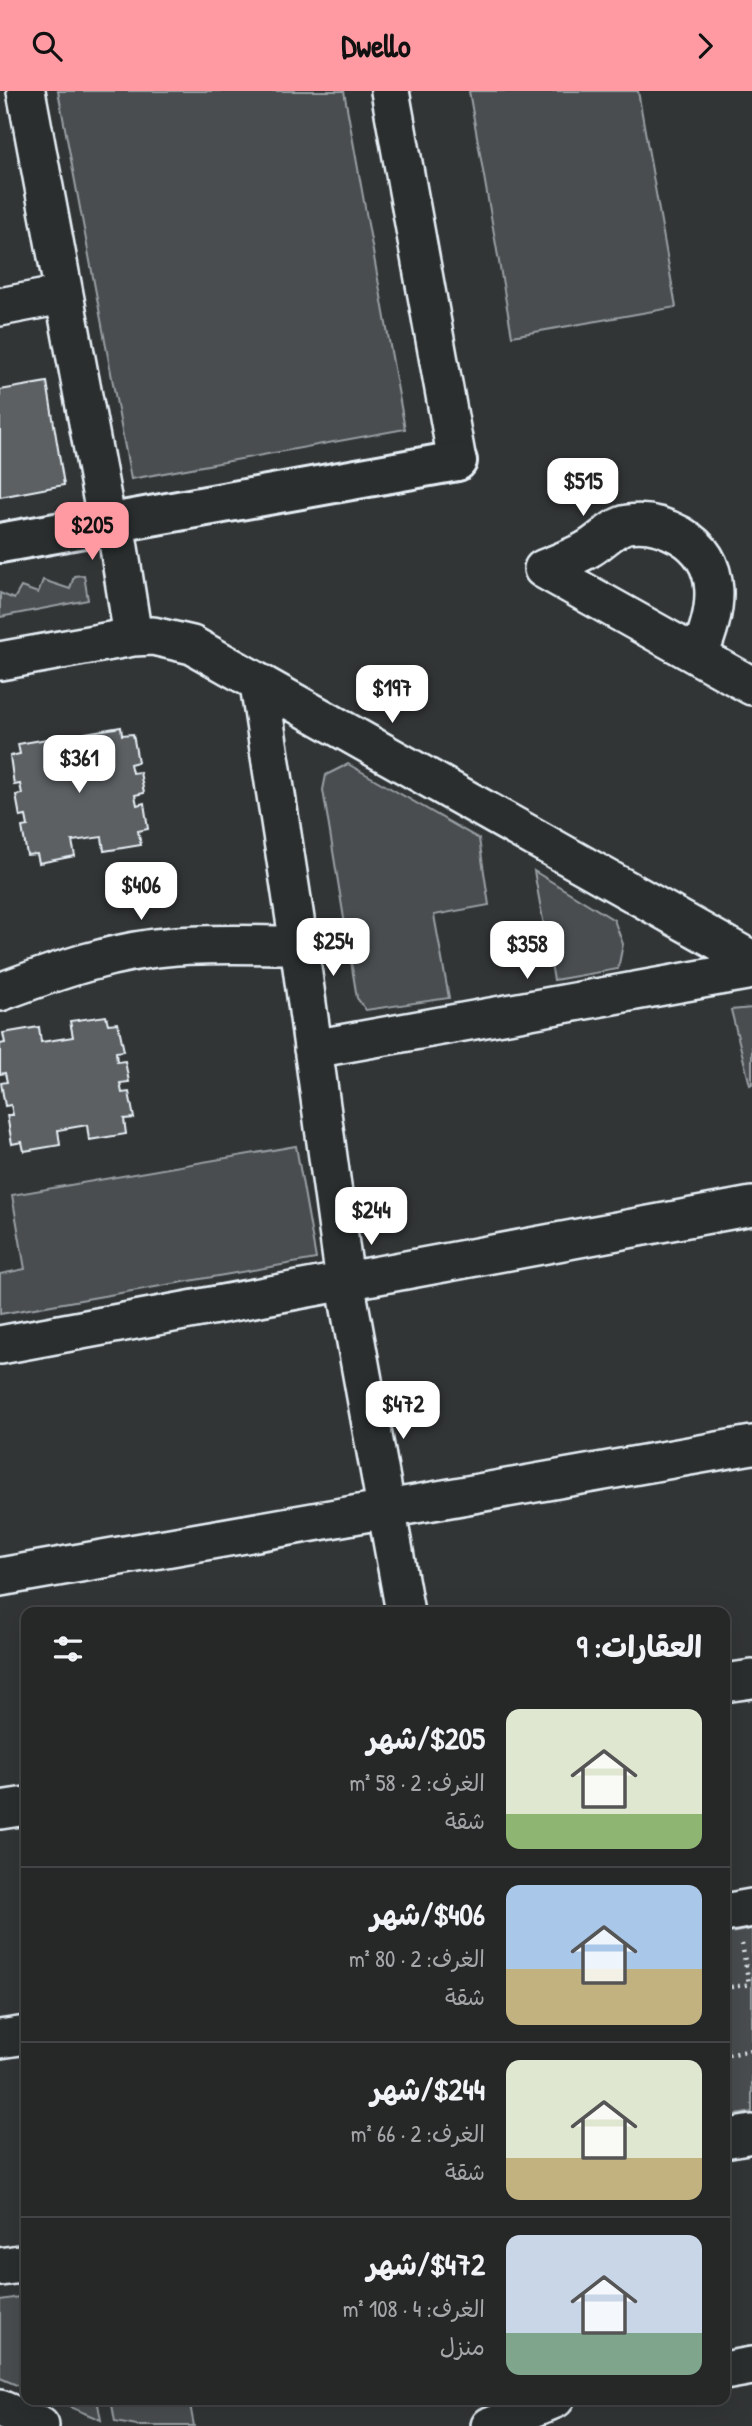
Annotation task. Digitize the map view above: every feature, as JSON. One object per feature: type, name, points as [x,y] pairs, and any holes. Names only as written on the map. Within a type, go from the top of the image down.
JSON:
[{"type":"street","points":[[26,91],[62,295],[133,637]]},
{"type":"street","points":[[0,543],[457,461],[390,91]]},
{"type":"street","points":[[0,307],[62,295]]},
{"type":"street","points":[[699,654],[713,618],[715,582],[709,563],[689,541],[673,531],[643,523],[625,524],[588,549],[543,569],[752,686]]},
{"type":"street","points":[[0,661],[133,637],[153,636],[192,645],[752,960]]},
{"type":"street","points":[[258,684],[299,945],[345,1281],[404,1607]]},
{"type":"street","points":[[0,992],[59,969],[175,946],[299,945]]},
{"type":"street","points":[[313,1049],[752,970]]},
{"type":"street","points":[[0,1345],[752,1206]]},
{"type":"street","points":[[0,1577],[752,1445]]},
{"type":"street","points":[[730,1682],[752,1679]]},
{"type":"street","points":[[0,1810],[21,1807]]},
{"type":"street","points":[[0,2039],[21,2036]]},
{"type":"street","points":[[730,2138],[752,2134]]},
{"type":"street","points":[[0,2267],[21,2264]]},
{"type":"street","points":[[730,2370],[752,2366]]},
{"type":"street","points":[[490,2426],[539,2405]]},
{"type":"street","points":[[0,2409],[40,2426]]},
{"type":"path","points":[[730,1987],[751,1984],[739,1917]]},
{"type":"path","points":[[730,2055],[752,2050]]},
{"type":"shaded area","points":[[58,91],[344,91],[405,429],[131,479]]},
{"type":"shaded area","points":[[469,91],[638,91],[676,307],[512,336]]},
{"type":"shaded area","points":[[84,575],[88,600],[0,617],[0,593],[14,599],[21,587],[38,593],[43,580],[70,589],[74,576]]},
{"type":"shaded area","points":[[348,764],[479,839],[489,905],[434,915],[449,998],[366,1010],[357,998],[323,790],[326,775]]},
{"type":"shaded area","points":[[534,871],[614,920],[623,944],[618,969],[554,980]]},
{"type":"shaded area","points":[[752,1008],[752,1084],[750,1085],[731,1010]]},
{"type":"shaded area","points":[[296,1146],[316,1259],[0,1314],[0,1274],[25,1269],[12,1195]]},
{"type":"shaded area","points":[[752,1929],[752,2112],[730,2116],[730,1933]]},
{"type":"shaded area","points":[[21,2297],[21,2387],[0,2378],[0,2300]]},
{"type":"shaded area","points":[[65,2405],[98,2405],[101,2420]]},
{"type":"shaded area","points":[[112,2405],[190,2405],[194,2426],[137,2426],[115,2422]]},
{"type":"building","points":[[47,382],[64,485],[0,497],[0,390]]},
{"type":"building","points":[[121,727],[122,735],[133,734],[138,762],[130,764],[132,773],[140,772],[144,793],[135,795],[137,805],[144,803],[148,829],[138,831],[141,845],[104,851],[102,837],[72,841],[75,856],[39,863],[37,854],[27,855],[22,827],[28,826],[26,816],[20,817],[16,795],[22,794],[20,784],[14,785],[10,756],[20,754],[18,744],[53,738],[56,754],[87,748],[85,733]]},
{"type":"building","points":[[106,1016],[108,1024],[118,1023],[124,1051],[116,1052],[117,1062],[125,1061],[129,1082],[120,1083],[122,1093],[129,1092],[134,1118],[124,1119],[126,1134],[89,1140],[87,1125],[58,1130],[60,1145],[24,1151],[22,1142],[12,1144],[7,1115],[13,1115],[11,1105],[5,1106],[1,1083],[7,1082],[5,1073],[0,1074],[0,1044],[5,1043],[3,1033],[39,1027],[41,1042],[73,1037],[70,1021]]}]
